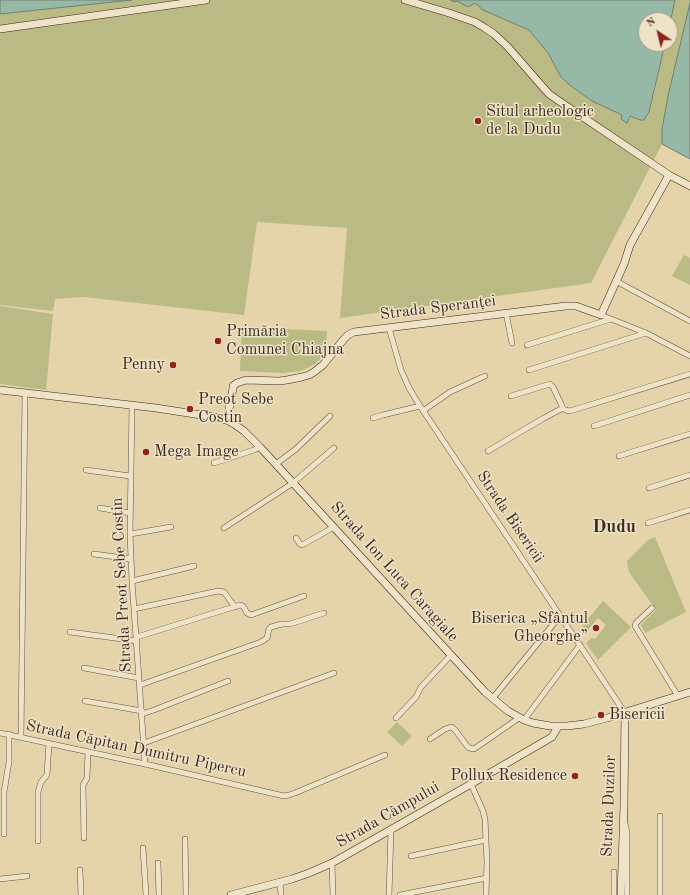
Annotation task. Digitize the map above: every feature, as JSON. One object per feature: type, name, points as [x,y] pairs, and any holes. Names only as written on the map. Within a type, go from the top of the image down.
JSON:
[{"type":"street","points":[[0,29],[206,0]]},
{"type":"street","points":[[405,0],[476,22],[494,34],[507,46],[549,94],[669,175],[690,186]]},
{"type":"street","points":[[601,315],[624,264],[630,245],[669,175]]},
{"type":"street","points":[[616,282],[690,320]]},
{"type":"street","name":"Strada Speranței","points":[[227,420],[233,388],[237,383],[246,380],[279,381],[302,377],[314,372],[323,365],[344,339],[350,334],[389,328],[570,306],[580,307],[611,319],[646,334],[690,356]]},
{"type":"street","points":[[506,313],[512,343]]},
{"type":"street","points":[[527,345],[611,319]]},
{"type":"street","name":"Strada Bisericii","points":[[389,328],[401,370],[421,409],[580,645],[625,715]]},
{"type":"street","points":[[529,370],[646,334]]},
{"type":"street","points":[[511,396],[550,384],[553,387],[563,408],[570,411],[690,374]]},
{"type":"street","points":[[373,418],[421,409],[450,392],[485,376]]},
{"type":"street","name":"Strada Ion Luca Caragiale","points":[[0,390],[207,416],[227,420],[244,430],[477,684],[492,699],[521,719],[542,725],[558,727],[589,723],[625,715],[690,692]]},
{"type":"street","points":[[21,737],[25,393]]},
{"type":"street","points":[[594,426],[690,395]]},
{"type":"street","name":"Strada Preot Sebe Costin","points":[[132,406],[130,534],[145,764]]},
{"type":"street","points":[[488,451],[563,408]]},
{"type":"street","points":[[276,464],[296,449],[330,416]]},
{"type":"street","points":[[620,456],[690,434]]},
{"type":"street","points":[[214,463],[254,450],[260,446]]},
{"type":"street","points":[[224,528],[293,483],[334,448]]},
{"type":"street","points":[[86,470],[130,476]]},
{"type":"street","points":[[649,488],[690,475]]},
{"type":"street","points":[[100,508],[130,512]]},
{"type":"street","points":[[648,523],[690,510]]},
{"type":"street","points":[[130,534],[171,527]]},
{"type":"street","points":[[296,538],[302,545],[334,527]]},
{"type":"street","points":[[94,554],[131,559]]},
{"type":"street","points":[[132,581],[194,566]]},
{"type":"street","points":[[134,609],[218,591],[224,592],[235,607]]},
{"type":"street","points":[[70,632],[137,639],[241,605],[247,613],[251,615],[304,596]]},
{"type":"street","points":[[652,608],[636,623],[635,626],[678,696]]},
{"type":"street","points":[[140,685],[261,642],[267,638],[271,627],[282,624],[290,624],[324,613]]},
{"type":"street","points":[[492,699],[560,616]]},
{"type":"street","points":[[430,739],[445,729],[451,727],[469,748],[474,749],[521,719],[580,645]]},
{"type":"street","points":[[396,718],[416,697],[421,687],[451,655]]},
{"type":"street","points":[[84,668],[139,678]]},
{"type":"street","points":[[144,743],[334,673]]},
{"type":"street","points":[[85,701],[142,712],[150,712],[228,681]]},
{"type":"street","name":"Strada Duzilor","points":[[621,895],[624,816],[625,715]]},
{"type":"street","name":"Strada Câmpului","points":[[231,895],[243,893],[305,875],[332,863],[552,737],[558,727]]},
{"type":"street","name":"Strada Căpitan Dumitru Pipercu","points":[[0,733],[284,796],[385,756]]},
{"type":"street","points":[[4,834],[4,792],[9,762],[9,734]]},
{"type":"street","points":[[38,841],[38,792],[41,782],[47,775],[48,743]]},
{"type":"street","points":[[84,838],[83,785],[87,778],[88,752]]},
{"type":"street","points":[[471,784],[484,814],[486,825],[486,895]]},
{"type":"street","points":[[624,816],[628,833],[627,895]]},
{"type":"street","points":[[660,816],[660,895]]},
{"type":"street","points":[[390,895],[391,830]]},
{"type":"street","points":[[185,840],[186,895]]},
{"type":"street","points":[[412,856],[486,840]]},
{"type":"street","points":[[144,848],[146,895]]},
{"type":"street","points":[[158,863],[159,895]]},
{"type":"street","name":"Strada Câmpului","points":[[332,863],[333,895]]},
{"type":"street","points":[[80,870],[81,895]]},
{"type":"street","points":[[614,872],[614,895]]},
{"type":"street","points":[[0,878],[27,876]]},
{"type":"street","points":[[400,895],[487,878]]},
{"type":"street","points":[[280,882],[281,895]]},
{"type":"green space","points":[[132,0],[451,0],[457,1],[468,7],[475,3],[483,10],[529,30],[548,53],[561,77],[592,101],[622,115],[640,120],[653,98],[663,52],[678,52],[678,12],[672,12],[675,0],[690,0],[668,96],[662,129],[662,144],[591,283],[340,318],[347,228],[257,222],[244,315],[84,297],[55,299],[53,311],[0,305],[0,14]]},
{"type":"green space","points":[[684,255],[690,258],[690,285],[672,276]]},
{"type":"green space","points":[[0,306],[53,314],[46,390],[0,384]]},
{"type":"green space","points":[[242,327],[327,331],[326,346],[324,353],[315,364],[301,371],[283,373],[240,371]]},
{"type":"green space","points":[[655,537],[686,612],[645,633],[641,625],[656,610],[629,572],[627,561],[648,540]]},
{"type":"green space","points":[[603,601],[631,627],[598,660],[586,643],[592,638],[595,639],[606,625],[598,618],[587,631],[582,626]]},
{"type":"green space","points":[[397,722],[412,736],[402,746],[387,732]]},
{"type":"shaded area","points":[[0,0],[132,0],[0,14]]},
{"type":"shaded area","points":[[451,0],[675,0],[672,12],[638,12],[638,52],[663,52],[649,112],[644,120],[630,116],[627,123],[621,119],[622,115],[592,101],[561,77],[548,53],[529,30],[483,10],[475,3],[468,7],[457,1],[454,2]]},
{"type":"shaded area","points":[[690,3],[690,159],[662,144],[662,129],[668,96]]},
{"type":"place","name":"Situl arheologic de la Dudu","points":[[478,121]]},
{"type":"place","name":"Primăria Comunei Chiajna","points":[[218,341]]},
{"type":"place","name":"Penny","points":[[173,365]]},
{"type":"place","name":"Preot Sebe Costin","points":[[190,409]]},
{"type":"place","name":"Mega Image","points":[[146,452]]},
{"type":"place","name":"Biserica „Sfântul Gheorghe”","points":[[596,628]]},
{"type":"place","name":"Bisericii","points":[[601,715]]},
{"type":"place","name":"Pollux Residence","points":[[575,776]]},
{"type":"district","name":"Dudu","points":[[614,527]]}]
